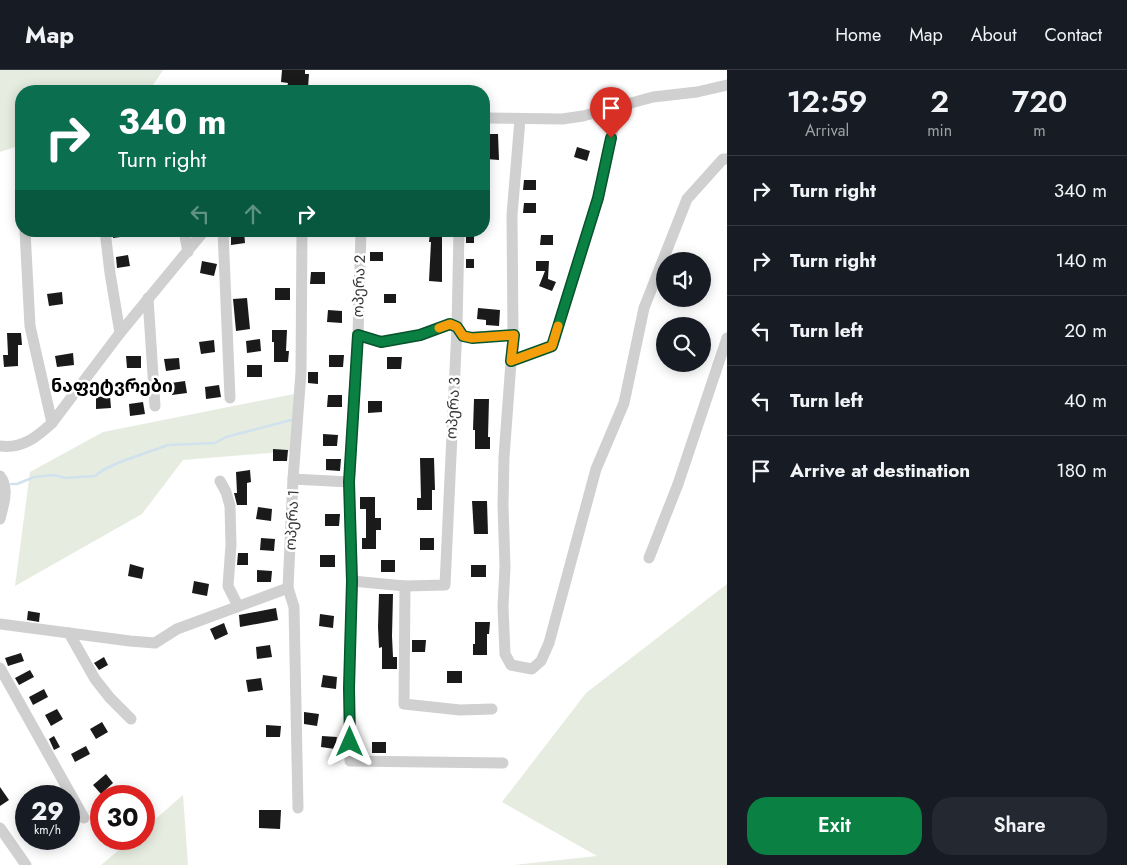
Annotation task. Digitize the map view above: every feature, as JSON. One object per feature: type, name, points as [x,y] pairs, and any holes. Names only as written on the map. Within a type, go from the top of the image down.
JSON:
[{"type":"street","points":[[490,118],[562,119],[584,116],[652,97],[697,92],[727,85]]},
{"type":"street","points":[[511,361],[552,346],[598,198],[618,106]]},
{"type":"street","points":[[520,119],[512,214],[514,335],[503,467],[505,567],[503,607],[505,654],[511,665],[532,668],[541,661],[549,643],[596,469],[624,403],[644,308],[686,199],[723,159],[727,158]]},
{"type":"street","points":[[25,237],[30,326],[52,423]]},
{"type":"street","points":[[106,237],[120,333]]},
{"type":"street","points":[[185,237],[188,252]]},
{"type":"street","points":[[0,446],[8,447],[26,444],[52,423],[120,333],[199,237]]},
{"type":"street","points":[[223,237],[230,398]]},
{"type":"street","name":"ოპერა 1","points":[[298,808],[294,607],[288,588],[301,372],[302,237]]},
{"type":"street","name":"ოპერა 2","points":[[361,237],[358,335],[349,482],[352,581],[349,688],[350,761],[503,763]]},
{"type":"street","name":"ოპერა 3","points":[[406,586],[445,585],[460,237]]},
{"type":"street","points":[[148,298],[156,406]]},
{"type":"street","points":[[358,335],[381,342],[420,335],[450,324],[457,327],[463,336],[472,338],[514,335]]},
{"type":"street","points":[[649,558],[678,484],[727,338]]},
{"type":"street","points":[[0,476],[3,480],[2,488],[6,494],[0,519]]},
{"type":"street","points":[[294,479],[349,482]]},
{"type":"street","points":[[220,481],[230,506],[228,586],[238,606]]},
{"type":"street","points":[[352,581],[406,586],[404,704],[460,710],[492,709]]},
{"type":"street","points":[[0,624],[155,643],[177,629],[288,588]]},
{"type":"street","points":[[69,633],[95,679],[131,720]]},
{"type":"street","points":[[0,668],[84,818]]},
{"type":"street","points":[[0,828],[26,865]]},
{"type":"shaded area","points":[[0,70],[163,70],[153,85],[15,85],[15,147],[0,152]]},
{"type":"shaded area","points":[[294,394],[293,451],[183,460],[142,514],[15,586],[30,472],[103,432]]},
{"type":"shaded area","points":[[727,584],[727,865],[514,865],[597,856],[502,802],[586,693]]},
{"type":"shaded area","points":[[183,795],[188,865],[101,865],[119,850],[155,850],[155,819]]},
{"type":"building","points":[[282,70],[305,70],[305,74],[309,74],[308,85],[288,85],[288,83],[281,82]]},
{"type":"building","points":[[490,134],[498,134],[499,160],[490,159]]},
{"type":"building","points":[[577,147],[590,151],[587,161],[574,157]]},
{"type":"building","points":[[524,180],[536,180],[536,190],[523,190]]},
{"type":"building","points":[[524,203],[536,203],[536,213],[523,213]]},
{"type":"building","points":[[541,235],[553,235],[553,245],[540,245]]},
{"type":"building","points":[[231,237],[244,237],[245,243],[231,245]]},
{"type":"building","points":[[430,237],[442,237],[442,282],[429,281],[431,242],[429,242]]},
{"type":"building","points":[[466,237],[474,237],[474,243],[466,243]]},
{"type":"building","points":[[370,252],[383,252],[383,261],[370,261]]},
{"type":"building","points":[[128,255],[130,266],[117,268],[116,257]]},
{"type":"building","points":[[466,259],[474,259],[474,268],[466,268]]},
{"type":"building","points":[[202,261],[217,264],[214,276],[200,273]]},
{"type":"building","points":[[536,261],[549,261],[548,279],[556,282],[552,291],[539,286],[545,271],[536,271]]},
{"type":"building","points":[[311,272],[325,272],[325,284],[310,284]]},
{"type":"building","points":[[275,288],[290,288],[290,300],[275,300]]},
{"type":"building","points":[[62,292],[63,304],[49,306],[47,294]]},
{"type":"building","points":[[384,294],[396,294],[396,303],[384,303]]},
{"type":"building","points":[[247,298],[250,329],[236,331],[233,299]]},
{"type":"building","points":[[478,308],[500,310],[499,326],[486,325],[486,320],[477,319]]},
{"type":"building","points":[[328,310],[342,311],[342,323],[327,322]]},
{"type":"building","points":[[272,330],[287,330],[286,351],[289,351],[288,362],[274,362]]},
{"type":"building","points":[[7,333],[21,333],[22,345],[18,345],[18,366],[4,367],[3,355],[8,355]]},
{"type":"building","points":[[260,339],[261,351],[247,353],[246,341]]},
{"type":"building","points":[[214,340],[215,352],[201,354],[199,342]]},
{"type":"building","points":[[73,353],[74,365],[57,367],[55,356]]},
{"type":"building","points":[[329,355],[344,355],[343,367],[329,367]]},
{"type":"building","points":[[126,356],[141,356],[141,368],[127,368]]},
{"type":"building","points":[[387,357],[402,357],[401,369],[387,369]]},
{"type":"building","points":[[179,358],[180,369],[166,371],[164,359]]},
{"type":"building","points":[[247,365],[262,365],[262,377],[247,377]]},
{"type":"building","points":[[308,372],[318,372],[318,384],[308,383]]},
{"type":"building","points":[[185,381],[187,393],[172,395],[171,383]]},
{"type":"building","points":[[219,385],[221,397],[206,399],[205,387]]},
{"type":"building","points":[[328,395],[342,395],[342,407],[327,407]]},
{"type":"building","points":[[110,396],[111,408],[96,409],[96,397]]},
{"type":"building","points":[[474,399],[489,399],[488,437],[490,437],[490,449],[475,449],[475,430],[473,430]]},
{"type":"building","points":[[368,401],[382,401],[382,412],[368,413]]},
{"type":"building","points":[[143,402],[145,414],[130,416],[129,404]]},
{"type":"building","points":[[323,434],[338,435],[337,446],[323,446]]},
{"type":"building","points":[[273,449],[288,450],[287,461],[273,461]]},
{"type":"building","points":[[420,458],[434,458],[435,490],[432,490],[432,510],[417,510],[417,498],[421,498]]},
{"type":"building","points":[[326,459],[341,459],[340,471],[326,470]]},
{"type":"building","points":[[250,470],[251,482],[247,483],[247,505],[237,505],[234,493],[237,493],[236,472]]},
{"type":"building","points":[[360,497],[375,497],[375,518],[381,518],[381,530],[376,530],[376,549],[362,549],[362,538],[366,538],[366,509],[360,509]]},
{"type":"building","points":[[472,501],[487,501],[488,534],[474,534]]},
{"type":"building","points":[[258,507],[272,509],[271,521],[256,519]]},
{"type":"building","points":[[325,514],[340,514],[339,526],[325,526]]},
{"type":"building","points":[[261,538],[275,539],[274,551],[260,550]]},
{"type":"building","points":[[420,538],[434,538],[434,550],[420,550]]},
{"type":"building","points":[[238,553],[248,553],[248,565],[237,565]]},
{"type":"building","points":[[320,555],[335,555],[335,567],[320,567]]},
{"type":"building","points":[[381,560],[395,560],[395,572],[381,572]]},
{"type":"building","points":[[130,564],[144,568],[142,579],[128,576]]},
{"type":"building","points":[[471,565],[486,565],[486,577],[471,577]]},
{"type":"building","points":[[257,570],[272,571],[271,582],[257,582]]},
{"type":"building","points":[[194,581],[209,584],[207,596],[192,593]]},
{"type":"building","points":[[379,594],[393,594],[393,657],[397,657],[397,669],[382,669],[382,647],[379,648],[378,627]]},
{"type":"building","points":[[276,608],[278,620],[240,627],[239,615]]},
{"type":"building","points":[[28,611],[40,613],[39,622],[27,620]]},
{"type":"building","points":[[320,614],[334,616],[333,628],[319,626]]},
{"type":"building","points":[[475,622],[490,622],[489,634],[487,634],[487,655],[473,655]]},
{"type":"building","points":[[224,623],[228,634],[215,640],[210,629]]},
{"type":"building","points":[[412,640],[426,640],[425,652],[412,652]]},
{"type":"building","points":[[270,645],[272,657],[257,659],[256,647]]},
{"type":"building","points":[[21,653],[24,661],[8,666],[5,658]]},
{"type":"building","points":[[104,657],[108,665],[99,670],[94,663]]},
{"type":"building","points":[[30,670],[34,677],[19,685],[15,678]]},
{"type":"building","points":[[447,671],[462,671],[462,683],[447,683]]},
{"type":"building","points":[[323,675],[337,677],[336,689],[321,687]]},
{"type":"building","points":[[261,678],[263,690],[248,692],[246,680]]},
{"type":"building","points":[[44,689],[48,697],[33,705],[29,697]]},
{"type":"building","points":[[57,709],[63,719],[51,726],[45,715]]},
{"type":"building","points":[[304,712],[319,714],[317,726],[304,724]]},
{"type":"building","points":[[102,722],[108,732],[96,739],[90,729]]},
{"type":"building","points":[[266,725],[281,726],[280,737],[266,737]]},
{"type":"building","points":[[54,736],[60,747],[54,750],[49,739]]},
{"type":"building","points":[[322,736],[337,737],[335,749],[321,747]]},
{"type":"building","points":[[372,742],[386,742],[386,753],[372,753]]},
{"type":"building","points":[[86,746],[90,754],[75,762],[71,754]]},
{"type":"building","points":[[106,774],[113,783],[111,785],[93,785]]},
{"type":"building","points":[[0,787],[9,800],[0,806]]},
{"type":"building","points":[[259,810],[281,810],[280,829],[259,828]]},
{"type":"waterway","points":[[11,484],[17,484],[34,477],[54,475],[65,478],[95,476],[120,462],[168,445],[215,443],[226,437],[291,420]]},
{"type":"slow traffic","points":[[439,328],[450,324],[457,327],[463,336],[472,338],[514,335],[511,361],[552,346],[558,326]]},
{"type":"district","name":"ნაფეტვრები","points":[[112,386]]},
{"type":"route","points":[[350,742],[349,688],[352,581],[349,482],[358,335],[381,342],[420,335],[450,324],[457,327],[463,336],[472,338],[514,335],[511,361],[552,346],[598,198],[611,138]]}]
